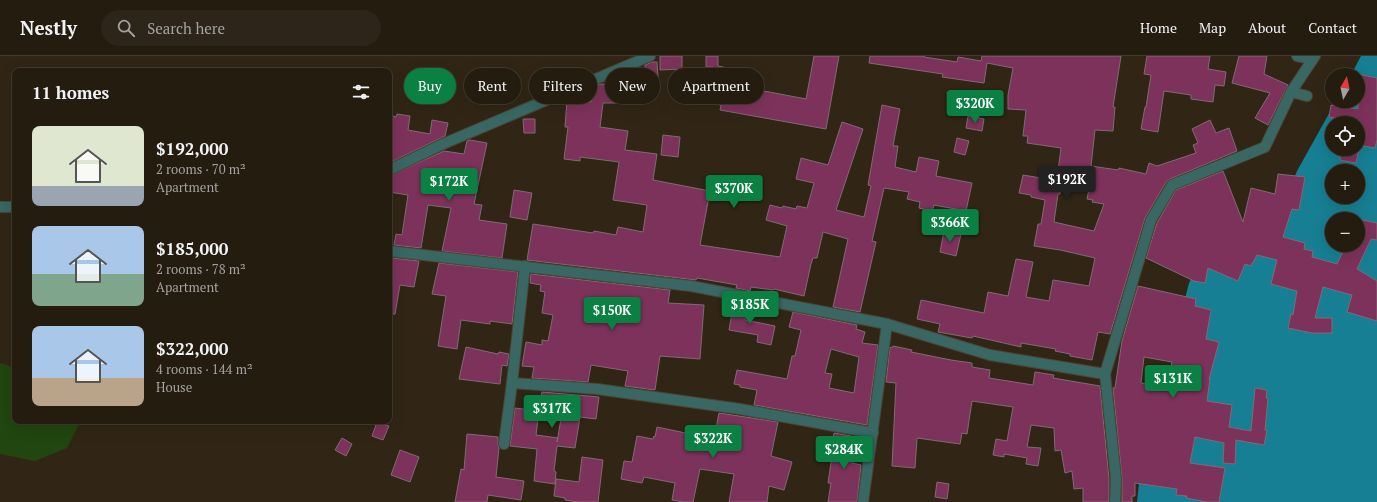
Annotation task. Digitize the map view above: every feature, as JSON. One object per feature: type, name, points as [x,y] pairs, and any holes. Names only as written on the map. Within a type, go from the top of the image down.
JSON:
[{"type":"street","points":[[392,169],[443,144],[650,56]]},
{"type":"street","points":[[1115,502],[1116,479],[1105,374],[1151,220],[1172,185],[1265,147],[1291,92],[1313,58],[1297,56]]},
{"type":"street","points":[[1291,92],[1307,96]]},
{"type":"street","points":[[0,207],[12,207]]},
{"type":"street","points":[[392,251],[691,286],[887,324],[990,355],[1105,374]]},
{"type":"street","points":[[504,444],[524,266]]},
{"type":"street","points":[[863,502],[887,324]]},
{"type":"street","points":[[512,383],[605,390],[740,409],[872,433]]},
{"type":"green space","points":[[1,363],[12,367],[12,424],[79,424],[67,448],[35,461],[0,454]]},
{"type":"water","points":[[1361,56],[1377,56],[1377,502],[1137,502],[1141,465],[1181,437],[1180,318],[1189,283],[1216,235],[1266,249],[1297,171],[1325,121],[1325,156],[1365,156],[1365,116],[1328,116],[1332,108],[1365,108],[1365,68],[1355,68]]},
{"type":"building","points":[[660,56],[682,56],[682,68],[668,68],[668,70],[660,70]]},
{"type":"building","points":[[706,56],[718,56],[718,66],[727,68],[713,68],[706,67]]},
{"type":"building","points":[[814,56],[839,56],[826,129],[720,110],[721,105],[716,104],[764,104],[764,91],[806,99]]},
{"type":"building","points":[[870,56],[924,56],[957,62],[958,57],[981,61],[982,56],[1121,56],[1113,107],[1115,107],[1113,131],[1095,130],[1091,166],[1118,170],[1119,168],[1146,174],[1149,163],[1157,166],[1196,153],[1193,145],[1198,143],[1192,129],[1210,120],[1216,133],[1229,128],[1237,151],[1166,182],[1145,218],[1110,334],[1098,332],[1092,360],[1070,356],[1070,354],[1055,351],[1056,349],[1021,343],[1021,347],[973,336],[972,338],[938,332],[940,324],[917,319],[921,300],[984,313],[988,292],[1008,296],[1016,259],[1033,262],[1026,297],[1049,301],[1053,280],[1089,286],[1095,258],[1034,246],[1038,224],[1041,224],[1045,200],[1019,193],[1023,175],[1047,179],[1048,169],[1058,171],[1061,148],[1027,143],[1028,136],[1023,136],[1026,110],[1008,109],[1008,95],[1013,68],[987,63],[984,83],[942,77],[943,74],[869,63]],"holes":[[[1062,180],[1090,184],[1087,199],[1093,200],[1092,202],[1104,204],[1094,231],[1054,222],[1058,194],[1060,194]]]},
{"type":"building","points":[[1147,56],[1210,56],[1208,69],[1226,72],[1224,86],[1215,85],[1213,102],[1191,99],[1191,95],[1164,91],[1158,132],[1141,129],[1151,75],[1144,74]]},
{"type":"building","points":[[1239,56],[1267,56],[1264,74],[1288,85],[1268,125],[1255,118],[1270,93],[1232,83]]},
{"type":"building","points":[[652,62],[657,62],[657,68],[645,68],[645,65]]},
{"type":"building","points":[[1365,75],[1377,78],[1377,140],[1375,148],[1365,146],[1365,116],[1329,116],[1330,108],[1365,108]]},
{"type":"building","points":[[605,84],[605,103],[603,103],[600,127],[628,131],[625,150],[657,154],[653,180],[710,191],[700,245],[780,257],[787,226],[766,220],[770,205],[782,208],[783,206],[796,209],[797,206],[807,208],[814,183],[796,179],[801,158],[828,165],[842,122],[863,129],[836,210],[864,217],[871,186],[868,185],[882,105],[900,109],[893,146],[898,146],[895,167],[916,172],[919,157],[939,161],[936,176],[972,183],[966,211],[934,205],[932,211],[919,208],[920,202],[907,199],[909,192],[884,188],[872,241],[876,242],[860,312],[833,307],[848,239],[823,232],[817,258],[813,258],[811,264],[804,296],[774,289],[751,287],[750,291],[736,288],[737,285],[697,278],[696,280],[527,260],[533,224],[616,235],[618,227],[643,232],[647,205],[613,200],[619,162],[580,157],[580,161],[564,159],[568,127],[565,127],[567,104],[597,104],[597,85]]},
{"type":"building","points":[[397,114],[410,116],[408,130],[430,134],[432,120],[448,123],[445,136],[392,162],[392,116],[396,117]]},
{"type":"building","points":[[968,116],[984,119],[982,131],[966,128]]},
{"type":"building","points":[[523,119],[535,119],[535,133],[524,133]]},
{"type":"building","points":[[663,135],[680,137],[678,157],[661,155]]},
{"type":"building","points":[[957,138],[969,141],[965,155],[954,152]]},
{"type":"building","points":[[470,140],[487,143],[474,204],[482,205],[479,220],[507,224],[502,258],[442,251],[451,208],[428,205],[421,248],[394,245],[396,234],[402,235],[408,195],[392,192],[392,175],[444,151],[464,154],[467,141]]},
{"type":"building","points":[[1340,156],[1358,156],[1356,163],[1340,160]]},
{"type":"building","points":[[1223,171],[1243,222],[1251,188],[1275,194],[1278,174],[1305,177],[1299,210],[1292,209],[1283,237],[1305,243],[1304,249],[1313,251],[1312,257],[1337,264],[1343,252],[1365,252],[1357,269],[1377,281],[1377,321],[1347,312],[1352,295],[1323,287],[1315,318],[1332,318],[1332,333],[1312,333],[1288,328],[1291,314],[1293,315],[1297,291],[1271,284],[1277,260],[1257,255],[1251,266],[1245,264],[1238,281],[1208,268],[1205,283],[1194,281],[1146,258],[1157,223],[1176,190]]},
{"type":"building","points":[[514,190],[532,193],[527,220],[510,217]]},
{"type":"building","points":[[1365,220],[1377,223],[1377,240],[1371,239],[1365,252]]},
{"type":"building","points":[[944,231],[961,234],[956,256],[940,252]]},
{"type":"building","points":[[392,258],[419,261],[414,287],[400,285],[395,314],[392,314]]},
{"type":"building","points":[[439,263],[518,272],[512,324],[490,321],[490,324],[461,320],[457,349],[438,346],[446,296],[432,294]]},
{"type":"building","points":[[531,274],[670,290],[668,303],[704,305],[700,359],[660,356],[655,390],[625,386],[628,371],[591,365],[588,382],[532,378],[534,367],[522,366],[526,342],[542,345],[542,340],[548,341],[553,315],[542,313],[545,292],[540,291],[541,285],[530,283]]},
{"type":"building","points":[[1138,286],[1196,299],[1195,306],[1211,310],[1206,339],[1219,342],[1209,379],[1207,401],[1232,405],[1229,427],[1251,431],[1255,388],[1267,390],[1266,398],[1268,398],[1265,430],[1267,430],[1264,445],[1236,440],[1235,464],[1223,463],[1224,443],[1195,437],[1190,463],[1225,468],[1219,502],[1207,502],[1186,498],[1187,496],[1176,495],[1177,489],[1135,483],[1135,496],[1132,496],[1132,502],[1122,502],[1122,478],[1113,388],[1115,388],[1122,341]],"holes":[[[1144,357],[1172,362],[1167,387],[1141,383]]]},
{"type":"building","points":[[734,301],[748,304],[745,320],[775,326],[771,345],[757,342],[758,335],[729,330]]},
{"type":"building","points":[[793,312],[857,325],[856,329],[865,332],[862,343],[878,345],[867,425],[754,405],[757,390],[740,387],[740,385],[734,384],[737,370],[787,379],[792,356],[795,356],[801,330],[789,327]],"holes":[[[831,349],[859,357],[854,393],[829,388],[832,374],[825,373]]]},
{"type":"building","points":[[893,346],[912,350],[911,352],[972,363],[972,367],[990,370],[989,378],[1033,385],[1035,372],[1054,375],[1053,378],[1100,386],[1109,479],[1109,502],[1083,502],[1083,488],[1074,489],[1072,471],[1065,473],[1061,450],[1055,451],[1054,428],[1031,425],[1027,447],[1041,448],[1038,466],[1026,464],[1027,458],[1004,454],[1004,457],[993,455],[996,439],[1007,441],[1013,407],[972,401],[967,434],[962,433],[960,444],[917,438],[915,468],[892,466],[896,383],[886,382],[890,347],[892,348]]},
{"type":"building","points":[[466,347],[498,354],[499,352],[509,354],[507,366],[502,365],[500,384],[459,379]]},
{"type":"building","points":[[542,392],[599,397],[596,419],[580,417],[575,448],[557,446],[554,471],[556,472],[555,484],[534,481],[537,449],[510,446],[515,408],[539,411],[536,435],[558,438],[562,413],[539,409]]},
{"type":"building","points":[[719,413],[778,422],[771,456],[792,462],[784,490],[769,486],[767,502],[729,502],[734,474],[700,469],[693,502],[684,502],[672,500],[675,483],[644,477],[642,483],[621,479],[624,461],[632,462],[637,436],[653,439],[654,436],[655,437],[657,427],[714,439]]},
{"type":"building","points":[[376,424],[389,426],[383,440],[372,436]]},
{"type":"building","points":[[834,433],[856,437],[852,463],[861,465],[857,502],[828,502],[831,483],[828,483],[832,456],[830,456]]},
{"type":"building","points":[[467,434],[498,437],[499,448],[496,477],[524,481],[521,500],[488,495],[487,502],[455,502],[461,469],[464,470]]},
{"type":"building","points":[[342,438],[352,444],[346,456],[335,450]]},
{"type":"building","points":[[400,450],[419,457],[410,482],[391,475]]},
{"type":"building","points":[[582,457],[603,460],[598,502],[578,502],[565,500],[565,498],[554,496],[556,479],[579,482]]},
{"type":"building","points":[[937,482],[949,484],[947,499],[935,497]]}]
